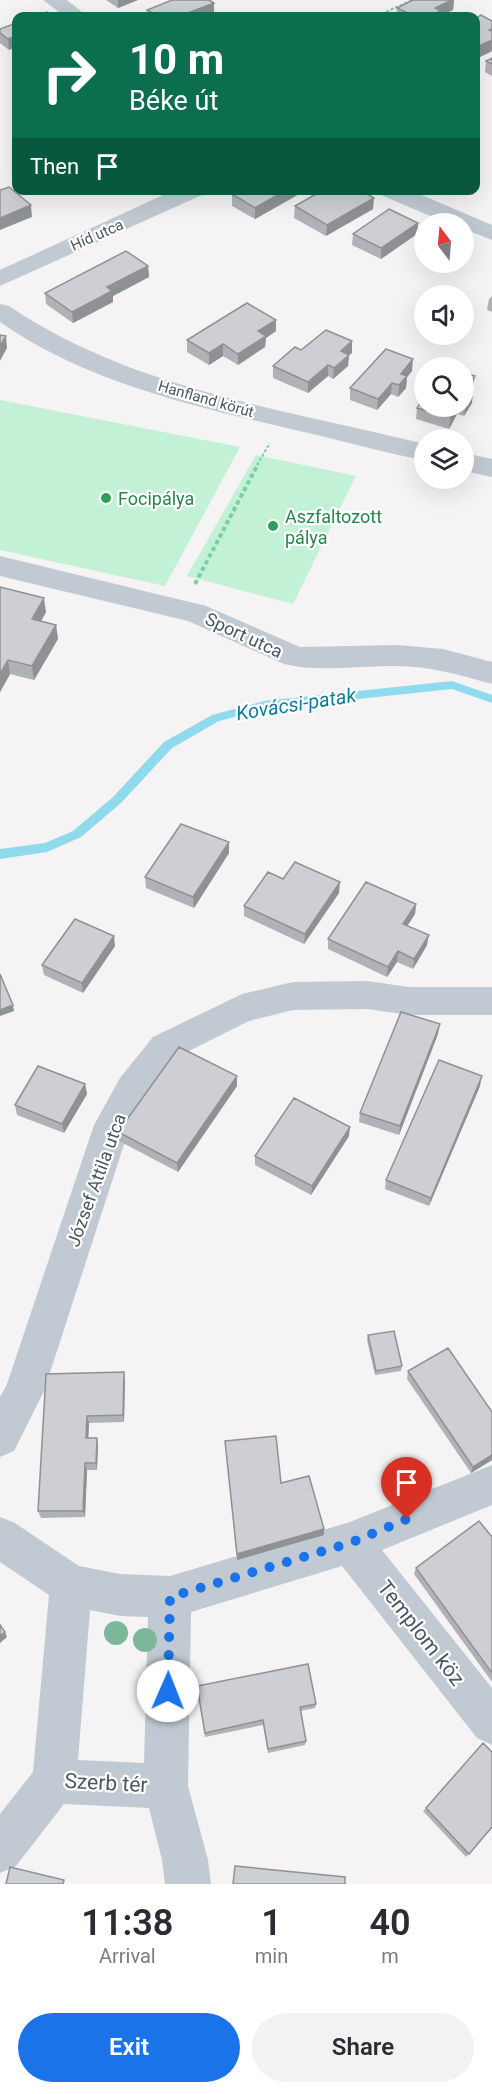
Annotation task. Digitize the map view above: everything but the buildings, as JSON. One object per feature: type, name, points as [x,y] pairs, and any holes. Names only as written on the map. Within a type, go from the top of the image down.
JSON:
[{"type":"street","points":[[52,0],[71,12]]},
{"type":"street","name":"Híd utca","points":[[0,279],[183,195]]},
{"type":"street","points":[[401,195],[492,233]]},
{"type":"street","name":"Hanfland körút","points":[[0,311],[63,349],[134,378],[241,410],[414,450]]},
{"type":"street","points":[[474,464],[492,468]]},
{"type":"street","name":"Sport utca","points":[[0,566],[196,613],[284,654],[300,658],[398,655],[443,660],[492,674]]},
{"type":"street","name":"József Attila utca","points":[[0,1437],[24,1391],[112,1125],[132,1089],[165,1047],[242,1008],[293,996],[367,995],[409,1001],[492,1001]]},
{"type":"street","points":[[0,1538],[71,1585],[120,1595],[170,1597],[350,1543],[492,1485]]},
{"type":"street","name":"Templom köz","points":[[350,1543],[492,1723]]},
{"type":"street","name":"Szerb tér","points":[[71,1585],[54,1781],[166,1786],[170,1597]]},
{"type":"street","points":[[0,1850],[54,1781]]},
{"type":"street","points":[[166,1786],[185,1860],[188,1884]]},
{"type":"path","points":[[386,12],[412,0]]},
{"type":"path","points":[[185,610],[199,573],[241,493],[286,420]]},
{"type":"green space","name":"Focipálya","points":[[0,400],[240,447],[165,586],[0,550]]},
{"type":"green space","name":"Aszfaltozott pálya","points":[[256,455],[356,476],[293,604],[187,576]]},
{"type":"waterway","name":"Kovácsi-patak","points":[[0,854],[47,847],[77,834],[117,800],[168,745],[216,718],[264,705],[452,685],[492,699]]},
{"type":"place","name":"Focipálya","points":[[106,498]]},
{"type":"place","name":"Aszfaltozott pálya","points":[[273,526]]},
{"type":"route","points":[[168,1691],[170,1597],[350,1543],[407,1519]]}]
